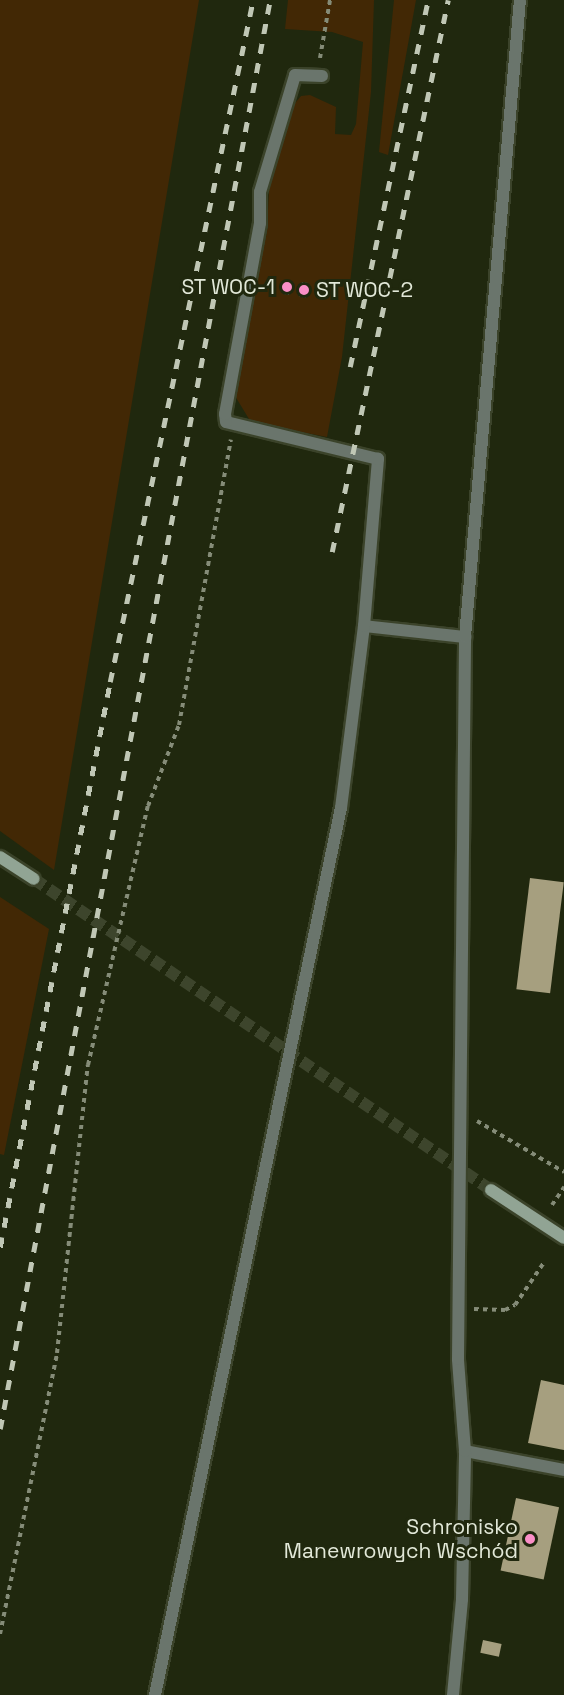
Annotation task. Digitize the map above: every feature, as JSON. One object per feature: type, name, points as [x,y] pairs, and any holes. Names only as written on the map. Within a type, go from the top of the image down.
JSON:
[{"type":"main road","points":[[0,856],[34,879]]},
{"type":"main road","points":[[491,1190],[564,1238]]},
{"type":"lane","points":[[453,1695],[462,1599],[465,1451],[458,1308],[465,638],[520,0]]},
{"type":"lane","points":[[155,1695],[340,808],[364,626],[378,459],[226,422],[225,414],[260,223],[260,192],[295,75],[320,75]]},
{"type":"lane","points":[[364,626],[465,638]]},
{"type":"lane","points":[[465,1451],[564,1470]]},
{"type":"path","points":[[320,75],[330,0]]},
{"type":"path","points":[[0,1634],[57,1353],[88,1065],[148,806],[179,724],[235,424]]},
{"type":"path","points":[[460,1112],[564,1172]]},
{"type":"path","points":[[552,1205],[564,1187]]},
{"type":"path","points":[[458,1308],[505,1310],[515,1305],[545,1261]]},
{"type":"shaded area","points":[[0,0],[199,0],[54,870],[0,831]]},
{"type":"shaded area","points":[[288,0],[374,0],[371,92],[342,357],[327,437],[260,424],[249,419],[235,396],[235,380],[267,232],[269,189],[290,109],[301,96],[310,95],[336,107],[335,134],[351,135],[356,124],[363,42],[332,32],[285,29]]},
{"type":"shaded area","points":[[394,0],[416,0],[388,155],[379,152]]},
{"type":"shaded area","points":[[0,897],[49,929],[4,1155],[0,1154]]},
{"type":"building","name":"ST WOC-1","points":[[285,280],[291,280],[289,295],[284,294]]},
{"type":"building","name":"ST WOC-2","points":[[302,282],[308,283],[306,298],[300,297]]},
{"type":"building","points":[[530,878],[564,882],[550,993],[516,989]]},
{"type":"building","points":[[541,1380],[564,1385],[564,1450],[528,1443]]},
{"type":"building","name":"Schronisko Manewrowych Wschód","points":[[516,1498],[559,1507],[544,1580],[501,1570]]},
{"type":"building","points":[[483,1640],[502,1644],[499,1657],[480,1653]]},
{"type":"tunnel","points":[[34,879],[491,1190]]},
{"type":"railway","points":[[0,1247],[110,682],[253,0]]},
{"type":"railway","points":[[0,1429],[270,0]]},
{"type":"railway","points":[[350,367],[428,0]]},
{"type":"railway","points":[[332,552],[448,0]]},
{"type":"place","name":"ST WOC-1","points":[[287,287]]},
{"type":"place","name":"ST WOC-2","points":[[304,290]]},
{"type":"place","name":"Schronisko Manewrowych Wschód","points":[[530,1539]]}]
